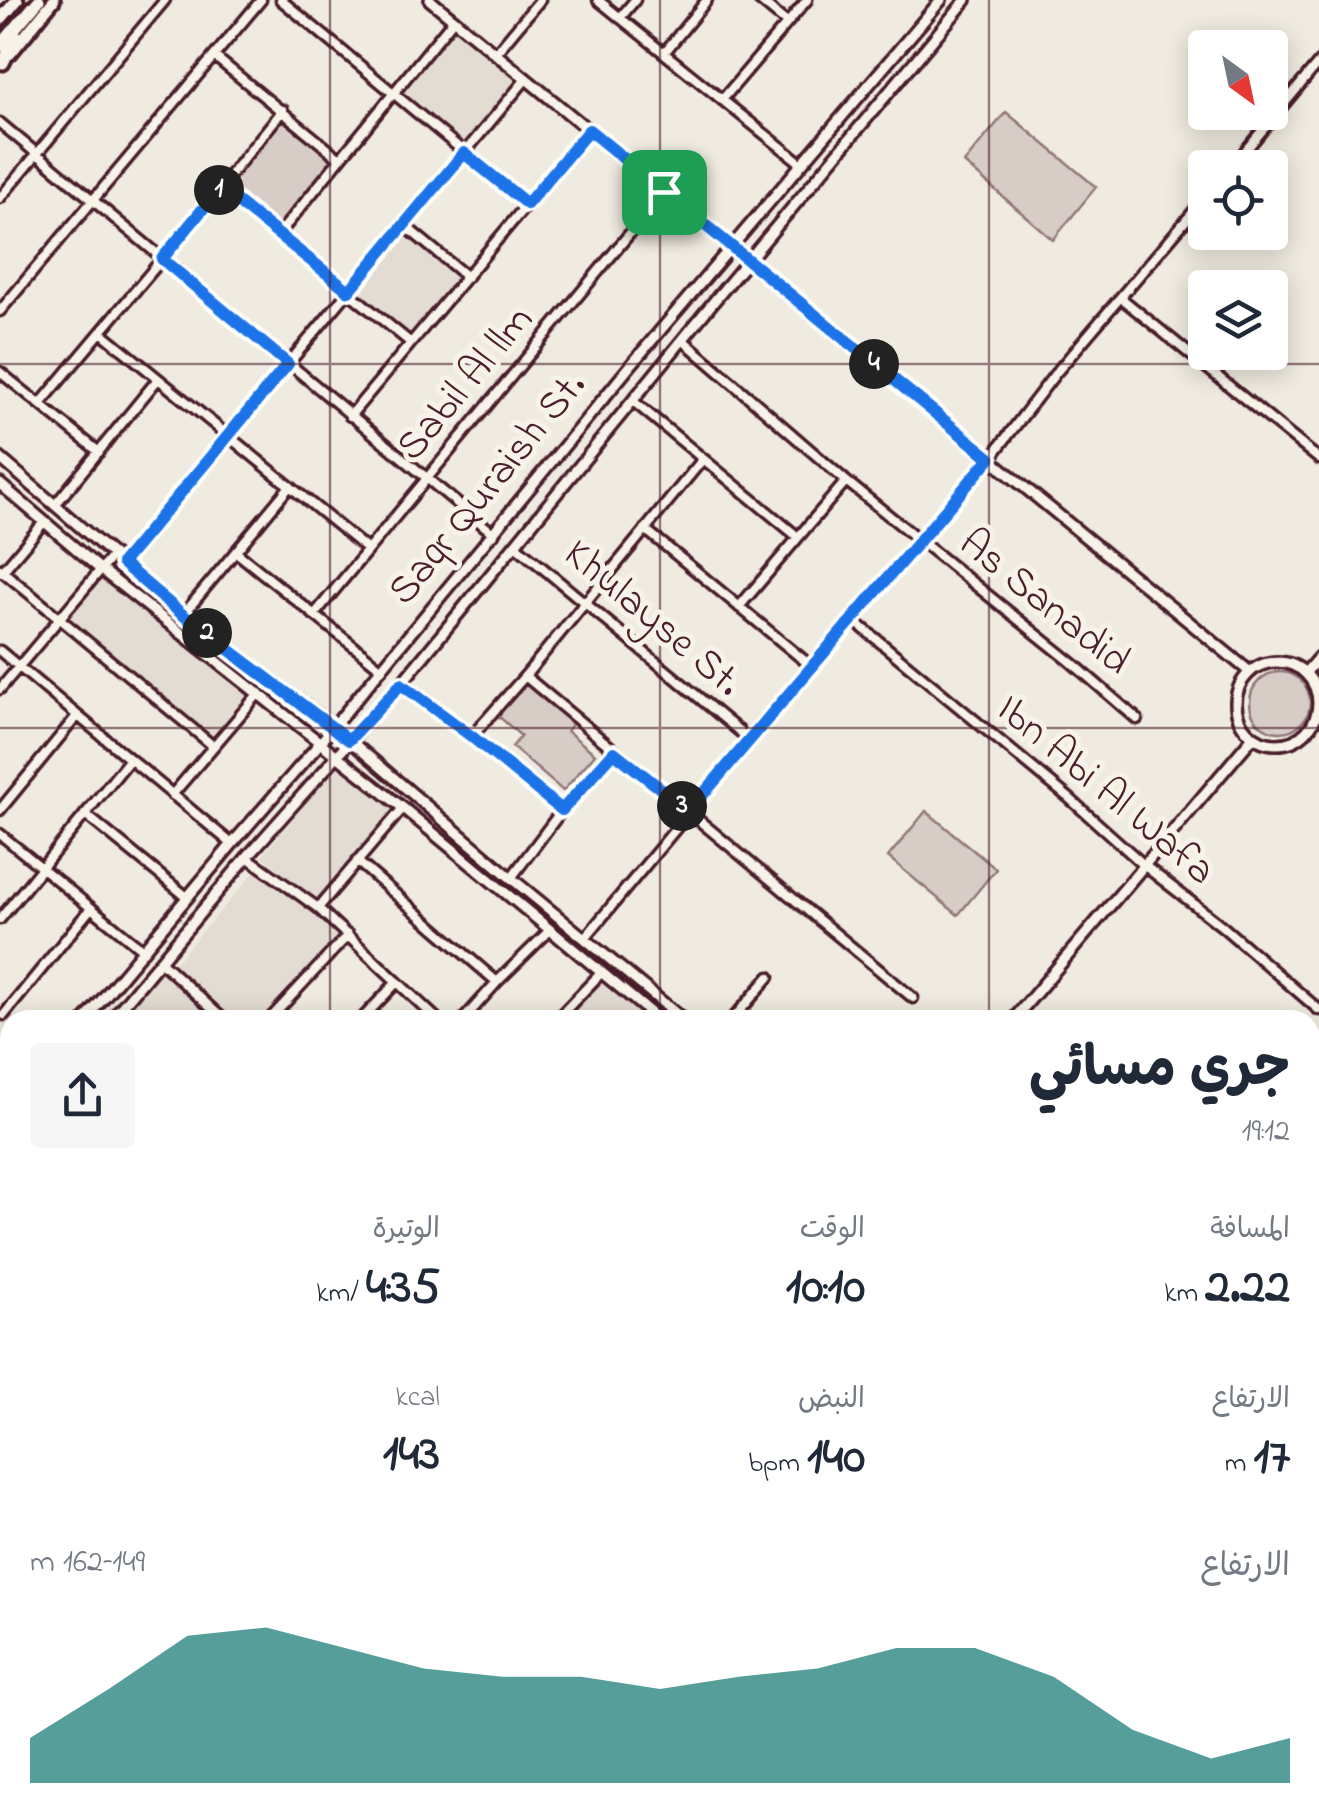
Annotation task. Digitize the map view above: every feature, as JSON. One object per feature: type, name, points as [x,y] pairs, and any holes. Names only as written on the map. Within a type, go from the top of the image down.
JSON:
[{"type":"main road","points":[[0,20],[17,0]]},
{"type":"main road","points":[[0,46],[39,0]]},
{"type":"main road","points":[[2,65],[54,0]]},
{"type":"main road","points":[[2,65],[22,21]]},
{"type":"street","points":[[0,198],[165,0]]},
{"type":"street","points":[[0,311],[261,0]]},
{"type":"street","points":[[281,0],[527,204]]},
{"type":"street","points":[[430,0],[1250,672]]},
{"type":"street","points":[[495,54],[540,0]]},
{"type":"street","points":[[598,0],[802,164]]},
{"type":"street","points":[[620,18],[635,0]]},
{"type":"street","points":[[664,53],[707,0]]},
{"type":"street","points":[[759,0],[788,24]]},
{"type":"street","points":[[722,100],[807,0]]},
{"type":"street","name":"Saqr Quraish St.","points":[[93,1010],[941,0]]},
{"type":"street","name":"Saqr Quraish St.","points":[[118,1010],[247,857],[401,684],[966,0]]},
{"type":"street","points":[[280,234],[454,20]]},
{"type":"street","points":[[214,56],[340,159]]},
{"type":"street","points":[[1245,150],[1319,62]]},
{"type":"street","points":[[122,563],[526,78]]},
{"type":"street","points":[[40,403],[283,110]]},
{"type":"street","points":[[0,123],[494,534]]},
{"type":"street","points":[[350,416],[589,130]]},
{"type":"street","points":[[220,188],[411,343]]},
{"type":"street","name":"Sabil Al llm","points":[[314,615],[664,192]]},
{"type":"street","points":[[585,938],[1188,218]]},
{"type":"street","points":[[404,225],[467,276]]},
{"type":"street","points":[[1121,298],[1319,459]]},
{"type":"street","points":[[101,332],[368,550]]},
{"type":"street","name":"As Sanadid","points":[[684,341],[846,481],[1137,718]]},
{"type":"street","points":[[0,372],[98,452]]},
{"type":"street","points":[[55,505],[158,378]]},
{"type":"street","points":[[634,401],[798,537]]},
{"type":"street","points":[[0,458],[183,615],[333,726],[672,1010]]},
{"type":"street","points":[[471,736],[703,459]]},
{"type":"street","points":[[739,607],[846,481]]},
{"type":"street","points":[[0,484],[100,570],[404,808],[644,1010]]},
{"type":"street","points":[[183,615],[290,486]]},
{"type":"street","points":[[44,522],[1,572],[212,746]]},
{"type":"street","points":[[645,529],[811,666]]},
{"type":"street","name":"Khulayse St.","points":[[515,545],[750,740]]},
{"type":"street","points":[[236,552],[382,668]]},
{"type":"street","points":[[0,689],[113,554]]},
{"type":"street","name":"Ibn Abi Al Wafa","points":[[852,619],[1319,1010]]},
{"type":"street","points":[[0,651],[232,844]]},
{"type":"street","points":[[1306,672],[1319,658]]},
{"type":"street","points":[[1270,662],[1290,662],[1306,672],[1319,699],[1315,730],[1284,744],[1268,744],[1240,723],[1235,704],[1239,684],[1250,672],[1270,662]]},
{"type":"street","points":[[525,676],[914,998]]},
{"type":"street","points":[[401,684],[562,810]]},
{"type":"street","points":[[172,795],[259,693]]},
{"type":"street","points":[[0,810],[77,716]]},
{"type":"street","points":[[1022,1010],[1254,737]]},
{"type":"street","points":[[511,878],[562,810],[614,752]]},
{"type":"street","points":[[0,919],[130,759]]},
{"type":"street","points":[[318,908],[404,808]]},
{"type":"street","points":[[85,814],[187,898]]},
{"type":"street","points":[[0,834],[143,950]]},
{"type":"street","points":[[247,857],[318,908],[427,1010]]},
{"type":"street","points":[[357,861],[497,982]]},
{"type":"street","points":[[10,1010],[91,908]]},
{"type":"street","points":[[167,922],[182,934]]},
{"type":"street","points":[[472,1010],[550,930]]},
{"type":"street","points":[[278,1010],[348,935]]},
{"type":"street","points":[[160,961],[213,1010]]},
{"type":"street","points":[[566,1010],[601,974]]},
{"type":"street","points":[[741,1010],[769,977]]},
{"type":"street","points":[[370,1010],[397,982]]},
{"type":"shaded area","points":[[454,23],[521,80],[464,150],[398,93]]},
{"type":"shaded area","points":[[1006,112],[1096,187],[1053,240],[964,163]]},
{"type":"shaded area","points":[[285,117],[337,160],[279,228],[228,186]]},
{"type":"shaded area","points":[[407,231],[462,276],[412,337],[357,291]]},
{"type":"shaded area","points":[[101,572],[255,694],[213,742],[62,619]]},
{"type":"shaded area","points":[[1280,672],[1301,681],[1310,702],[1301,723],[1280,732],[1259,723],[1250,702],[1259,681]]},
{"type":"shaded area","points":[[525,683],[573,723],[567,731],[595,754],[563,791],[512,747],[521,736],[497,715]]},
{"type":"shaded area","points":[[339,763],[397,810],[317,902],[262,856]]},
{"type":"shaded area","points":[[926,811],[996,869],[958,915],[888,857]]},
{"type":"shaded area","points":[[258,868],[342,936],[275,1010],[224,1010],[174,964]]},
{"type":"shaded area","points":[[162,967],[209,1010],[127,1010]]},
{"type":"shaded area","points":[[602,977],[642,1010],[572,1010]]},
{"type":"route","points":[[589,130],[664,192],[990,458],[689,811],[614,752],[562,810],[401,684],[349,740],[183,615],[122,563],[288,364],[162,259],[220,188],[349,291],[464,153],[527,204],[589,130]]}]
